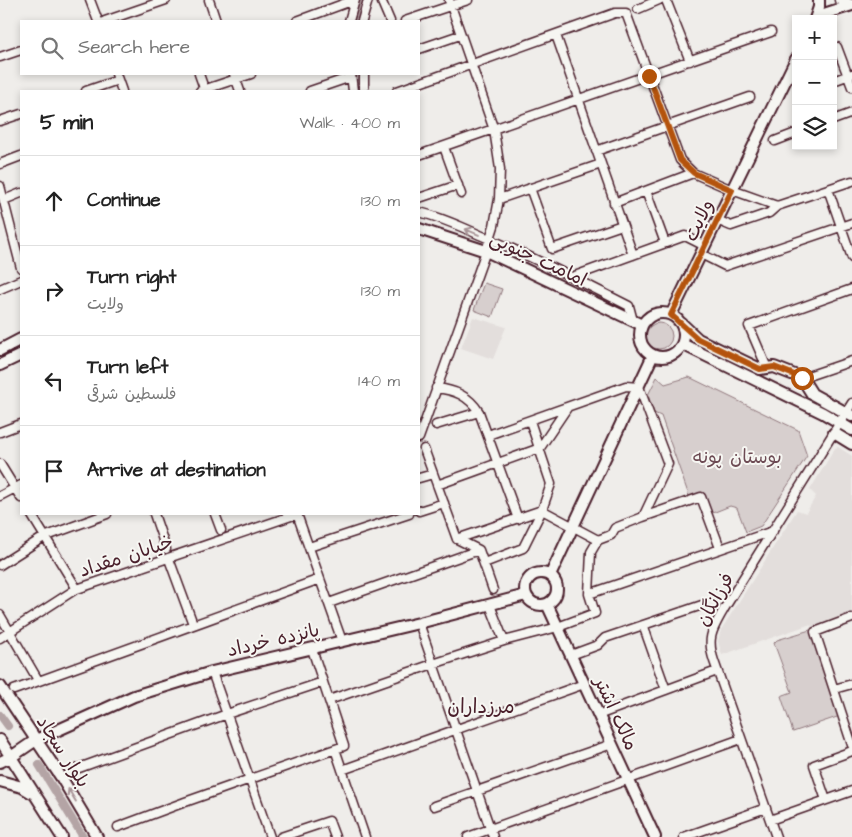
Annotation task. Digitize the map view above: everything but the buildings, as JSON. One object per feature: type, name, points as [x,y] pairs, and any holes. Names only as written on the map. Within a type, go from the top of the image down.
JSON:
[{"type":"street","points":[[90,0],[98,20]]},
{"type":"street","points":[[108,20],[166,0]]},
{"type":"street","points":[[209,0],[216,20]]},
{"type":"street","points":[[299,20],[334,4],[355,0],[349,20]]},
{"type":"street","points":[[362,20],[368,0]]},
{"type":"street","points":[[382,0],[390,20]]},
{"type":"street","points":[[408,20],[450,3],[468,0]]},
{"type":"street","points":[[638,9],[660,0]]},
{"type":"street","points":[[666,0],[690,61]]},
{"type":"street","points":[[816,15],[819,0]]},
{"type":"street","points":[[838,0],[852,4]]},
{"type":"street","points":[[420,434],[486,251],[499,199],[500,169],[494,130],[450,3]]},
{"type":"street","points":[[823,15],[852,4]]},
{"type":"street","points":[[400,90],[615,13],[626,12],[680,160],[694,173],[732,190],[777,206]]},
{"type":"street","points":[[420,155],[771,32]]},
{"type":"street","points":[[420,49],[460,35]]},
{"type":"street","points":[[556,35],[632,255]]},
{"type":"street","points":[[837,48],[850,75],[852,87]]},
{"type":"street","points":[[0,58],[20,50]]},
{"type":"street","name":"ولایت","points":[[671,315],[796,60]]},
{"type":"street","points":[[199,75],[203,90]]},
{"type":"street","points":[[313,90],[351,75],[353,90]]},
{"type":"street","points":[[364,75],[364,90]]},
{"type":"street","points":[[837,80],[850,75]]},
{"type":"street","points":[[88,90],[117,77],[122,90]]},
{"type":"street","points":[[205,90],[235,77],[240,90]]},
{"type":"street","points":[[596,151],[750,97]]},
{"type":"street","points":[[837,119],[852,113]]},
{"type":"street","points":[[0,121],[20,114]]},
{"type":"street","points":[[775,141],[792,135]]},
{"type":"street","points":[[444,147],[461,194]]},
{"type":"street","points":[[0,164],[20,156]]},
{"type":"street","points":[[499,199],[601,164]]},
{"type":"street","points":[[614,203],[694,173]]},
{"type":"street","points":[[717,220],[731,226],[769,213],[777,206],[852,181]]},
{"type":"street","points":[[420,198],[458,185]]},
{"type":"street","points":[[0,186],[20,259]]},
{"type":"street","points":[[530,188],[552,249],[622,225]]},
{"type":"street","points":[[828,189],[852,258]]},
{"type":"street","points":[[646,191],[665,243]]},
{"type":"street","points":[[4,200],[20,194]]},
{"type":"street","points":[[420,212],[433,215],[490,239],[629,306],[637,323],[643,346],[653,355],[668,356],[675,352],[682,344],[684,334],[681,323]]},
{"type":"street","points":[[572,277],[685,236],[725,266],[852,223]]},
{"type":"street","name":"امامت جنوبی","points":[[422,232],[486,251],[637,323]]},
{"type":"street","points":[[0,289],[20,280]]},
{"type":"street","points":[[767,368],[749,326],[852,289]]},
{"type":"street","points":[[637,323],[651,315],[665,313],[671,315],[698,339],[760,369],[774,367],[802,378],[812,394],[849,414]]},
{"type":"street","points":[[0,350],[20,340]]},
{"type":"street","points":[[682,344],[840,422],[852,430]]},
{"type":"street","points":[[0,365],[20,355]]},
{"type":"street","points":[[550,576],[653,355]]},
{"type":"street","points":[[802,378],[852,361]]},
{"type":"street","points":[[488,436],[626,386],[639,387]]},
{"type":"street","points":[[639,387],[668,464],[644,517]]},
{"type":"street","points":[[436,388],[447,389],[461,394],[474,403],[518,519]]},
{"type":"street","name":"فرزانگان","points":[[776,837],[717,671],[710,637],[713,629],[840,422],[849,414],[852,403]]},
{"type":"street","points":[[437,485],[540,448],[567,408]]},
{"type":"street","points":[[436,425],[479,412]]},
{"type":"street","points":[[484,563],[523,548],[542,510],[551,484],[530,421]]},
{"type":"street","points":[[0,432],[20,424]]},
{"type":"street","points":[[834,433],[852,444]]},
{"type":"street","points":[[424,449],[457,539],[479,550],[493,590]]},
{"type":"street","points":[[0,464],[18,487],[0,496]]},
{"type":"street","points":[[420,478],[433,474]]},
{"type":"street","points":[[329,700],[433,664],[504,641],[558,627],[595,613],[589,594],[591,552],[598,540],[610,535],[615,528],[701,497],[720,548]]},
{"type":"street","points":[[420,511],[444,503]]},
{"type":"street","points":[[457,539],[542,510],[598,540]]},
{"type":"street","name":"خیابان مقداد","points":[[32,515],[76,589],[81,589],[294,515]]},
{"type":"street","points":[[0,566],[44,537],[104,515]]},
{"type":"street","points":[[154,515],[166,548]]},
{"type":"street","points":[[215,515],[221,530]]},
{"type":"street","points":[[297,515],[342,641]]},
{"type":"street","points":[[309,547],[407,515]]},
{"type":"street","points":[[589,594],[773,531]]},
{"type":"street","points":[[329,603],[479,550]]},
{"type":"street","points":[[169,558],[194,624]]},
{"type":"street","points":[[540,573],[550,576],[556,583],[557,592],[553,600],[547,604],[538,605],[533,603],[526,595],[525,585],[531,576],[540,573]]},
{"type":"street","points":[[14,690],[320,579]]},
{"type":"street","points":[[0,638],[76,589]]},
{"type":"street","name":"پانزده خرداد","points":[[0,762],[4,749],[36,740],[134,696],[212,672],[419,623],[526,595]]},
{"type":"street","name":"مالک اشتر","points":[[547,604],[655,837]]},
{"type":"street","points":[[490,605],[504,641]]},
{"type":"street","points":[[571,655],[598,645],[605,638],[702,605]]},
{"type":"street","points":[[0,615],[38,680]]},
{"type":"street","points":[[852,618],[815,632],[852,745]]},
{"type":"street","points":[[419,623],[492,833]]},
{"type":"street","points":[[643,625],[666,690]]},
{"type":"street","points":[[118,827],[250,778],[344,746],[312,649]]},
{"type":"street","points":[[598,715],[717,671]]},
{"type":"street","points":[[212,672],[270,837]]},
{"type":"street","points":[[79,768],[227,714],[323,682]]},
{"type":"street","points":[[342,770],[584,684]]},
{"type":"street","points":[[834,689],[852,684]]},
{"type":"street","name":"بلوار سجاد","points":[[0,686],[61,777],[96,837]]},
{"type":"street","points":[[468,837],[492,833],[628,780],[741,739]]},
{"type":"street","points":[[434,806],[612,744]]},
{"type":"street","points":[[4,749],[62,837]]},
{"type":"street","points":[[334,749],[365,837]]},
{"type":"street","points":[[826,800],[814,765],[850,752],[852,762]]},
{"type":"street","points":[[0,781],[22,787],[36,796]]},
{"type":"street","points":[[770,820],[852,791]]},
{"type":"street","points":[[684,837],[766,808]]},
{"type":"street","points":[[281,837],[330,821],[335,837]]},
{"type":"shaded area","points":[[473,317],[506,327],[493,359],[461,348]]},
{"type":"shaded area","points":[[838,447],[852,456],[852,613],[816,627],[808,625],[722,655],[718,641],[721,630],[797,510],[806,513],[816,496],[810,490],[835,448]]},
{"type":"green space","points":[[484,283],[502,289],[492,317],[474,310]]},
{"type":"green space","points":[[659,323],[669,326],[672,336],[669,346],[659,349],[649,346],[646,336],[649,326]]},
{"type":"green space","name":"بوستان پونه","points":[[657,377],[665,384],[689,377],[798,430],[807,456],[761,526],[746,532],[737,508],[730,506],[710,514],[702,492],[689,496],[661,416],[654,413],[648,395]]},
{"type":"green space","points":[[810,630],[840,716],[793,732],[781,696],[792,692],[774,643],[777,640]]},
{"type":"waterway","points":[[357,20],[361,0]]},
{"type":"waterway","points":[[356,75],[358,90]]},
{"type":"waterway","points":[[0,715],[8,726]]},
{"type":"waterway","points":[[39,765],[83,837]]},
{"type":"district","name":"مرزداران","points":[[481,706]]},
{"type":"route","points":[[649,76],[680,160],[694,173],[732,190],[671,315],[677,318],[698,339],[760,369],[774,367],[802,378]]}]
